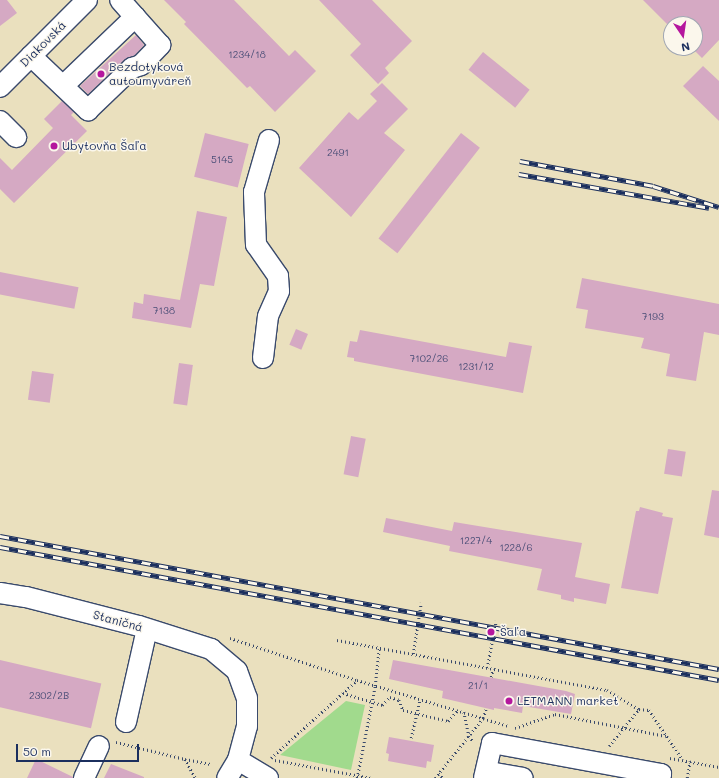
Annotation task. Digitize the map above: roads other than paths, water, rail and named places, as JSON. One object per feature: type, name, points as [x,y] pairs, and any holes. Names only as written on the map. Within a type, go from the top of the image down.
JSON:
[{"type":"street","name":"Diakovská","points":[[0,88],[87,0]]},
{"type":"street","points":[[31,56],[88,110],[132,68],[141,65],[160,44],[120,0]]},
{"type":"street","points":[[63,86],[135,17]]},
{"type":"street","points":[[0,121],[16,137]]},
{"type":"street","points":[[263,358],[268,316],[279,291],[278,276],[256,245],[254,192],[269,140]]},
{"type":"street","name":"Staničná","points":[[0,592],[26,597],[146,629],[211,649],[230,664],[237,671],[247,698],[247,726],[238,760],[227,778]]},
{"type":"street","points":[[126,722],[146,629]]},
{"type":"street","points":[[484,778],[492,743],[661,774],[660,778]]},
{"type":"street","points":[[84,778],[99,746]]},
{"type":"street","points":[[238,760],[268,778]]},
{"type":"street","points":[[494,778],[495,773],[523,778]]},
{"type":"railway","points":[[520,161],[653,186],[719,207]]},
{"type":"railway","points":[[519,174],[709,208]]},
{"type":"railway","points":[[0,536],[719,669]]},
{"type":"railway","points":[[0,547],[719,680]]},
{"type":"place","name":"Bezdotyková autoumyváreň","points":[[101,74]]},
{"type":"place","name":"Ubytovňa Šaľa","points":[[54,146]]},
{"type":"place","name":"Šaľa","points":[[491,632]]},
{"type":"place","name":"LETMANN market","points":[[509,701]]}]
